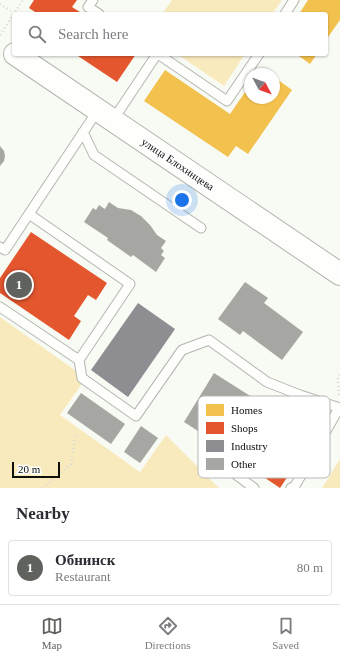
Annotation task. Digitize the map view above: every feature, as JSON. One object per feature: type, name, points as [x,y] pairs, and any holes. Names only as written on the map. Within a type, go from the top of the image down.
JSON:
[{"type":"street","name":"улица Блохинцева","points":[[0,44],[12,52]]},
{"type":"street","name":"улица Блохинцева","points":[[18,56],[340,274]]},
{"type":"lane","points":[[93,0],[88,7],[96,12]]},
{"type":"lane","points":[[286,12],[294,0]]},
{"type":"lane","points":[[0,247],[5,250],[83,132],[106,115],[156,56]]},
{"type":"lane","points":[[161,56],[228,101],[257,56]]},
{"type":"lane","points":[[83,132],[94,155],[201,228]]},
{"type":"lane","points":[[29,214],[130,284],[79,360],[82,378],[136,416],[182,350],[209,340],[267,382],[300,396]]},
{"type":"lane","points":[[0,307],[79,360]]},
{"type":"lane","points":[[330,405],[340,408],[330,425]]},
{"type":"lane","points":[[241,478],[254,488]]},
{"type":"lane","points":[[291,488],[295,486],[300,478]]},
{"type":"path","points":[[15,12],[23,0]]},
{"type":"path","points":[[0,4],[12,12]]},
{"type":"path","points":[[0,35],[12,16]]},
{"type":"path","points":[[340,374],[338,378],[340,408]]},
{"type":"path","points":[[42,488],[71,464],[75,435]]},
{"type":"shaded area","points":[[172,0],[282,0],[273,12],[163,12]]},
{"type":"shaded area","points":[[180,56],[244,56],[224,86]]},
{"type":"shaded area","points":[[0,317],[86,378],[60,415],[140,472],[166,435],[198,467],[198,478],[209,478],[219,488],[0,488]]},
{"type":"shaded area","points":[[340,459],[340,488],[322,488],[328,478],[330,478],[330,475]]},
{"type":"building: Homes","points":[[308,0],[340,0],[340,20],[328,37],[328,12],[300,12]]},
{"type":"building: Homes","points":[[299,56],[316,56],[310,64]]},
{"type":"building: Homes","points":[[165,70],[230,114],[244,94],[244,104],[280,104],[280,81],[292,90],[248,154],[236,146],[228,157],[144,101]]},
{"type":"building: Shops","points":[[34,0],[77,0],[72,7],[80,12],[35,12],[29,8]]},
{"type":"building: Shops","points":[[78,56],[135,56],[117,82]]},
{"type":"building: Shops","points":[[31,232],[107,283],[96,300],[88,295],[74,316],[81,321],[69,340],[0,293],[0,278]]},
{"type":"building: Shops","points":[[265,478],[287,478],[280,488]]},
{"type":"building: Industry","points":[[138,303],[175,329],[128,397],[91,370]]},
{"type":"building: Other","points":[[0,146],[4,151],[5,156],[4,161],[0,166]]},
{"type":"building: Other","points":[[109,202],[118,208],[131,210],[141,216],[157,235],[166,241],[161,248],[164,251],[161,255],[165,258],[156,272],[133,255],[131,257],[107,240],[108,238],[84,222],[93,208],[96,210],[99,205],[105,209]]},
{"type":"building: Other","points":[[245,282],[268,298],[264,303],[303,332],[282,360],[243,331],[240,335],[218,319]]},
{"type":"building: Other","points":[[214,373],[250,396],[200,396]]},
{"type":"building: Other","points":[[81,393],[125,424],[111,444],[67,413]]},
{"type":"building: Other","points":[[198,399],[198,431],[184,422]]},
{"type":"building: Other","points":[[141,426],[158,438],[140,463],[124,452]]},
{"type":"place","name":"Обнинск","points":[[19,285]]}]
